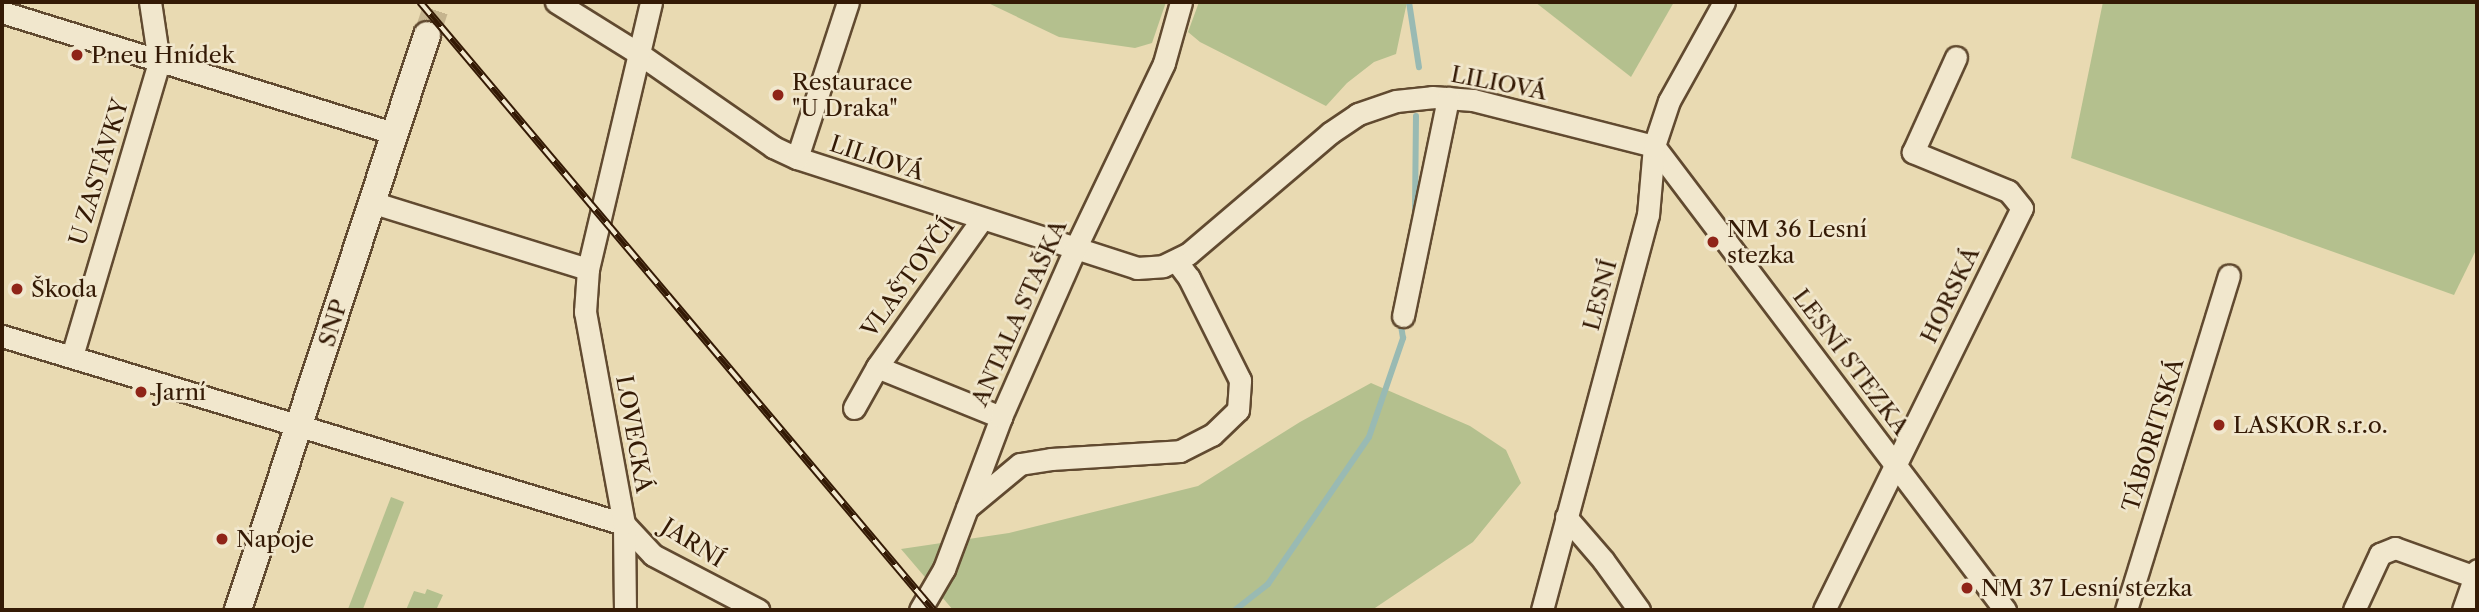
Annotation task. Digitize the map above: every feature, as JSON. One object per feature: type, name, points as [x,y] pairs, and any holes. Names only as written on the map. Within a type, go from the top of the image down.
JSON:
[{"type":"street","name":"U ZASTÁVKY","points":[[72,356],[159,62],[150,2]]},
{"type":"street","name":"LILIOVÁ","points":[[556,2],[638,54],[773,147],[797,159],[1137,268],[1176,261],[1330,133],[1358,114],[1396,101],[1448,98],[1498,105],[1654,146]]},
{"type":"street","name":"LOVECKÁ","points":[[625,610],[624,524],[585,313],[588,269],[651,2]]},
{"type":"street","points":[[797,159],[848,2]]},
{"type":"street","name":"ANTALA STAŠKA","points":[[920,610],[944,569],[1001,417],[1075,249],[1147,102],[1171,40],[1181,2]]},
{"type":"street","name":"LESNÍ","points":[[1542,610],[1648,215],[1654,146],[1669,101],[1724,2]]},
{"type":"street","points":[[2,12],[396,134]]},
{"type":"street","name":"SNP","points":[[238,610],[427,35]]},
{"type":"street","name":"HORSKÁ","points":[[1824,610],[2022,208],[2008,191],[1913,152],[1956,57]]},
{"type":"street","points":[[1403,316],[1448,98]]},
{"type":"street","name":"LESNÍ STEZKA","points":[[1654,146],[2005,610]]},
{"type":"street","points":[[371,202],[588,269]]},
{"type":"street","name":"VLAŠTOVČÍ","points":[[854,408],[877,368],[982,219]]},
{"type":"street","points":[[964,510],[1020,464],[1051,459],[1180,451],[1212,435],[1238,410],[1240,380],[1189,278],[1176,261]]},
{"type":"street","name":"TÁBORITSKÁ","points":[[2126,610],[2229,275]]},
{"type":"street","points":[[2,336],[624,524]]},
{"type":"street","name":"VLAŠTOVČÍ","points":[[877,368],[1001,417]]},
{"type":"street","points":[[1566,517],[1603,560],[1639,610]]},
{"type":"street","name":"JARNÍ","points":[[624,524],[653,555],[758,610]]},
{"type":"street","points":[[2354,610],[2380,554],[2395,548],[2476,574],[2463,610]]},
{"type":"green space","points":[[986,2],[1166,2],[1152,43],[1135,48],[1059,37]]},
{"type":"green space","points":[[1199,2],[1407,2],[1396,54],[1374,62],[1347,83],[1326,106],[1200,42],[1188,32]]},
{"type":"green space","points":[[1535,2],[1674,2],[1631,77]]},
{"type":"green space","points":[[2103,2],[2477,2],[2477,248],[2454,295],[2071,158]]},
{"type":"green space","points":[[1371,383],[1470,426],[1506,450],[1521,483],[1473,542],[1372,610],[953,610],[901,549],[1009,533],[1198,486],[1300,422]]},
{"type":"green space","points":[[391,497],[404,502],[363,610],[348,610]]},
{"type":"green space","points":[[427,589],[443,595],[437,608],[441,610],[406,610],[414,591],[425,594]]},
{"type":"waterway","points":[[1409,2],[1419,67]]},
{"type":"waterway","points":[[1415,211],[1416,116]]},
{"type":"waterway","points":[[1235,610],[1268,584],[1369,437],[1403,338],[1400,319]]},
{"type":"tunnel","points":[[427,35],[438,2]]},
{"type":"railway","points":[[420,2],[933,610]]},
{"type":"place","name":"Pneu Hnídek","points":[[77,55]]},
{"type":"place","name":"Restaurace \"U Draka\"","points":[[778,95]]},
{"type":"place","name":"NM 36 Lesní stezka","points":[[1713,242]]},
{"type":"place","name":"Škoda","points":[[17,289]]},
{"type":"place","name":"Jarní","points":[[141,392]]},
{"type":"place","name":"LASKOR s.r.o.","points":[[2219,425]]},
{"type":"place","name":"Napoje","points":[[222,539]]},
{"type":"place","name":"NM 37 Lesní stezka","points":[[1967,588]]}]
